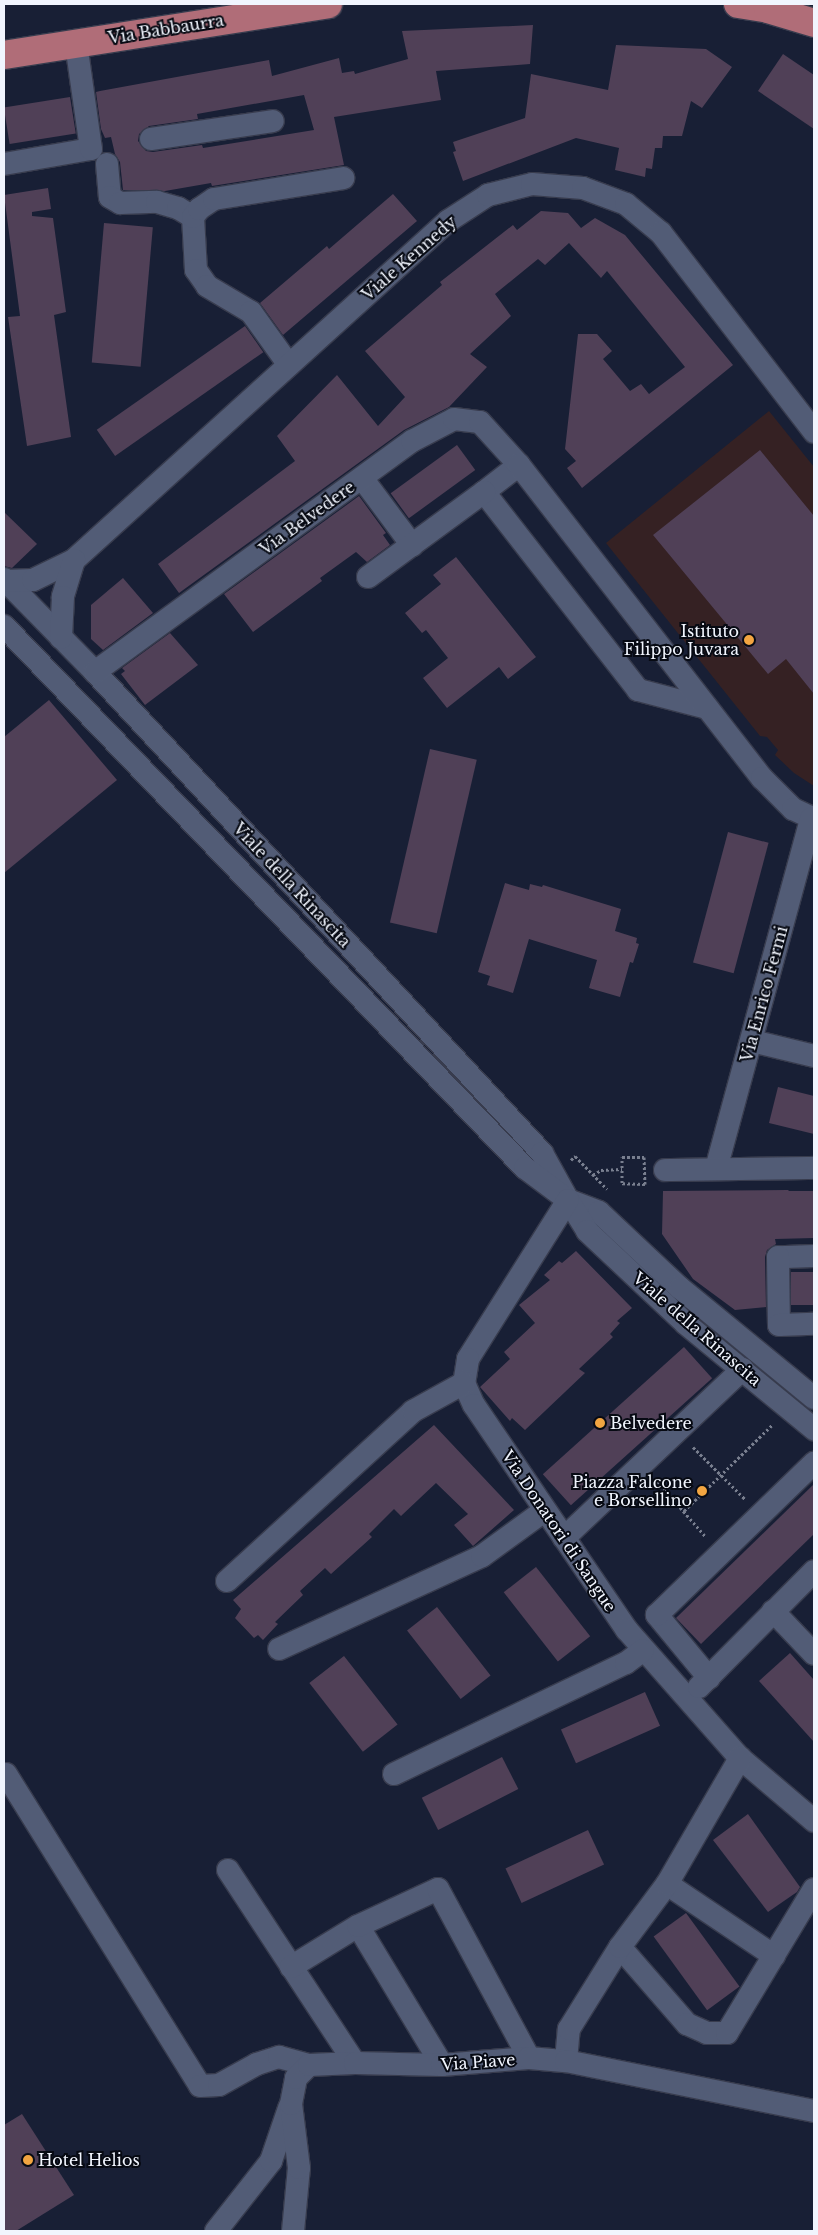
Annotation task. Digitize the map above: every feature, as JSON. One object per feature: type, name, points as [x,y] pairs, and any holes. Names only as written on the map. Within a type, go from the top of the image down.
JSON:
[{"type":"main road","name":"Via Babbaurra","points":[[4,55],[328,4]]},
{"type":"main road","points":[[738,4],[768,9],[814,23]]},
{"type":"street","points":[[4,164],[91,149],[76,44]]},
{"type":"street","points":[[150,139],[273,120]]},
{"type":"street","points":[[107,164],[110,196],[120,202],[157,202],[178,208],[194,218]]},
{"type":"street","points":[[289,365],[251,312],[207,286],[196,270],[194,218],[199,209],[214,199],[342,178]]},
{"type":"street","name":"Viale Kennedy","points":[[4,580],[33,580],[74,560],[448,221],[488,195],[532,184],[583,188],[626,204],[661,233],[814,432]]},
{"type":"street","name":"Via Belvedere","points":[[94,672],[412,442],[454,419],[480,422],[519,465],[762,778],[793,809],[813,819]]},
{"type":"street","points":[[368,577],[519,465]]},
{"type":"street","points":[[362,478],[412,545]]},
{"type":"street","points":[[484,492],[638,690],[707,708]]},
{"type":"street","points":[[61,638],[63,597],[74,560]]},
{"type":"street","name":"Viale della Rinascita","points":[[4,580],[94,672],[542,1153],[587,1231],[686,1324],[814,1429]]},
{"type":"street","name":"Viale della Rinascita","points":[[4,626],[525,1168],[568,1200],[599,1212],[680,1288],[814,1398]]},
{"type":"street","name":"Via Enrico Fermi","points":[[716,1169],[813,819]]},
{"type":"street","points":[[752,1041],[814,1056]]},
{"type":"street","points":[[664,1170],[814,1168]]},
{"type":"street","points":[[227,1581],[413,1411],[464,1383],[468,1359],[568,1200]]},
{"type":"street","points":[[814,1256],[778,1257],[779,1325],[814,1324]]},
{"type":"street","points":[[564,1538],[743,1370]]},
{"type":"street","name":"Via Donatori di Sangue","points":[[464,1383],[474,1405],[544,1511],[627,1630],[740,1758],[814,1821]]},
{"type":"street","points":[[709,1678],[657,1615],[814,1463]]},
{"type":"street","points":[[279,1649],[482,1556],[544,1511]]},
{"type":"street","points":[[687,1698],[814,1571]]},
{"type":"street","points":[[773,1611],[814,1654]]},
{"type":"street","points":[[394,1774],[626,1663],[643,1650]]},
{"type":"street","points":[[566,2061],[569,2029],[620,1947],[667,1884],[740,1758]]},
{"type":"street","name":"Via Piave","points":[[6,1774],[200,2086],[219,2085],[257,2064],[279,2056],[309,2065],[355,2063],[442,2065],[529,2058],[566,2061],[814,2111]]},
{"type":"street","points":[[228,1870],[355,2063]]},
{"type":"street","points":[[667,1884],[774,1956]]},
{"type":"street","points":[[291,1967],[358,1926],[438,1889],[529,2058]]},
{"type":"street","points":[[620,1947],[687,2024],[707,2033],[727,2033],[814,1889]]},
{"type":"street","points":[[358,1926],[442,2065]]},
{"type":"street","points":[[216,2231],[271,2161],[290,2104],[296,2078],[309,2065]]},
{"type":"street","points":[[290,2104],[299,2168],[293,2231]]},
{"type":"path","points":[[575,1156],[609,1191]]},
{"type":"path","points":[[644,1157],[622,1157],[622,1183],[645,1184]]},
{"type":"path","points":[[593,1175],[601,1170],[622,1169]]},
{"type":"path","points":[[684,1511],[722,1476],[775,1422]]},
{"type":"path","points":[[678,1431],[748,1502]]},
{"type":"path","points":[[642,1464],[708,1539]]},
{"type":"shaded area","name":"Istituto Filippo Juvara","points":[[769,411],[814,467],[814,786],[794,773],[775,755],[778,750],[767,737],[760,736],[606,543]]},
{"type":"building","points":[[533,25],[530,64],[436,71],[441,100],[334,117],[344,165],[212,186],[211,183],[165,191],[123,190],[120,162],[115,154],[111,137],[105,138],[101,129],[96,92],[269,60],[272,76],[339,58],[342,73],[354,71],[355,74],[408,59],[402,31]],"holes":[[[304,95],[314,130],[203,148],[202,145],[153,152],[146,151],[138,141],[139,134],[149,126],[198,119],[197,114]]]},
{"type":"building","points":[[616,45],[706,49],[732,67],[702,108],[691,101],[682,136],[663,136],[662,148],[655,148],[652,169],[646,168],[645,177],[615,170],[619,148],[576,138],[463,181],[453,152],[456,151],[453,142],[525,118],[531,74],[608,90]]},
{"type":"building","points":[[783,54],[814,75],[814,129],[758,91]]},
{"type":"building","points":[[70,97],[76,134],[10,144],[4,107]]},
{"type":"building","points":[[48,188],[51,209],[32,212],[32,216],[53,218],[66,312],[54,315],[71,437],[27,446],[8,317],[20,316],[4,195]]},
{"type":"building","points":[[393,194],[417,221],[283,335],[260,303],[327,246],[329,249]]},
{"type":"building","points":[[541,211],[568,213],[581,228],[595,218],[625,235],[733,365],[582,488],[567,468],[576,461],[565,449],[578,334],[597,334],[612,351],[603,359],[630,391],[641,384],[649,394],[685,367],[607,271],[601,278],[569,243],[545,265],[538,259],[495,294],[511,316],[470,354],[487,367],[449,407],[404,430],[179,593],[158,564],[295,461],[277,436],[337,375],[378,426],[405,397],[365,351],[442,285],[440,282],[513,225],[517,230]]},
{"type":"building","points":[[104,223],[153,227],[141,367],[92,362]]},
{"type":"building","points":[[245,326],[263,352],[115,456],[97,430]]},
{"type":"building","points":[[457,445],[475,470],[409,518],[391,493]]},
{"type":"building","points":[[760,450],[814,516],[814,694],[786,659],[768,674],[653,535]]},
{"type":"building","points":[[359,496],[386,533],[383,535],[390,545],[367,562],[356,552],[320,578],[322,581],[253,632],[224,594]]},
{"type":"building","points":[[4,512],[37,544],[12,568],[4,566]]},
{"type":"building","points":[[456,557],[536,657],[508,679],[499,667],[447,708],[423,678],[448,658],[426,630],[422,633],[405,613],[441,584],[433,575]]},
{"type":"building","points":[[123,578],[153,613],[103,650],[91,639],[91,605]]},
{"type":"building","points":[[170,633],[198,665],[145,705],[121,674],[125,671],[122,668]]},
{"type":"building","points":[[49,700],[117,780],[4,873],[4,737]]},
{"type":"building","points":[[430,749],[477,760],[437,933],[390,922]]},
{"type":"building","points":[[728,832],[769,843],[734,973],[693,962]]},
{"type":"building","points":[[505,883],[529,890],[530,884],[542,887],[543,885],[621,909],[615,931],[637,938],[636,943],[639,944],[633,963],[630,962],[620,997],[589,988],[597,960],[529,939],[513,993],[487,985],[490,976],[478,972]]},
{"type":"building","points":[[778,1087],[814,1096],[814,1134],[769,1123]]},
{"type":"building","points":[[663,1191],[814,1191],[814,1238],[775,1239],[776,1244],[767,1250],[765,1257],[766,1307],[735,1310],[693,1279],[662,1234]]},
{"type":"building","points":[[576,1251],[632,1308],[617,1321],[620,1323],[610,1334],[613,1337],[579,1369],[585,1373],[525,1430],[512,1418],[510,1421],[480,1387],[510,1359],[504,1352],[535,1323],[519,1305],[550,1280],[544,1275],[559,1261],[562,1263]]},
{"type":"building","points":[[791,1272],[814,1272],[814,1305],[791,1305]]},
{"type":"building","points":[[684,1347],[712,1378],[571,1505],[543,1474]]},
{"type":"building","points":[[434,1425],[514,1510],[473,1546],[454,1525],[468,1514],[436,1483],[401,1516],[394,1509],[369,1534],[372,1537],[331,1574],[325,1568],[300,1591],[303,1595],[275,1622],[278,1624],[263,1640],[258,1635],[254,1638],[235,1618],[241,1609],[233,1600]]},
{"type":"building","points":[[814,1484],[814,1534],[701,1644],[676,1618]]},
{"type":"building","points":[[536,1567],[590,1636],[558,1662],[504,1592]]},
{"type":"building","points":[[437,1607],[491,1676],[461,1699],[407,1630]]},
{"type":"building","points":[[790,1653],[814,1680],[814,1742],[759,1681]]},
{"type":"building","points":[[344,1656],[398,1725],[363,1752],[309,1683]]},
{"type":"building","points":[[645,1692],[660,1726],[576,1763],[561,1729]]},
{"type":"building","points":[[502,1757],[518,1789],[438,1830],[422,1798]]},
{"type":"building","points":[[748,1814],[800,1887],[797,1892],[768,1912],[713,1840]]},
{"type":"building","points":[[588,1830],[604,1864],[522,1903],[506,1868]]},
{"type":"building","points":[[686,1913],[739,1987],[707,2010],[654,1937]]},
{"type":"building","name":"Hotel Helios","points":[[22,2114],[74,2195],[16,2231],[4,2231],[4,2125]]},
{"type":"place","name":"Istituto Filippo Juvara","points":[[749,640]]},
{"type":"place","name":"Belvedere","points":[[600,1423]]},
{"type":"place","name":"Piazza Falcone e Borsellino","points":[[702,1491]]},
{"type":"place","name":"Hotel Helios","points":[[28,2160]]}]
